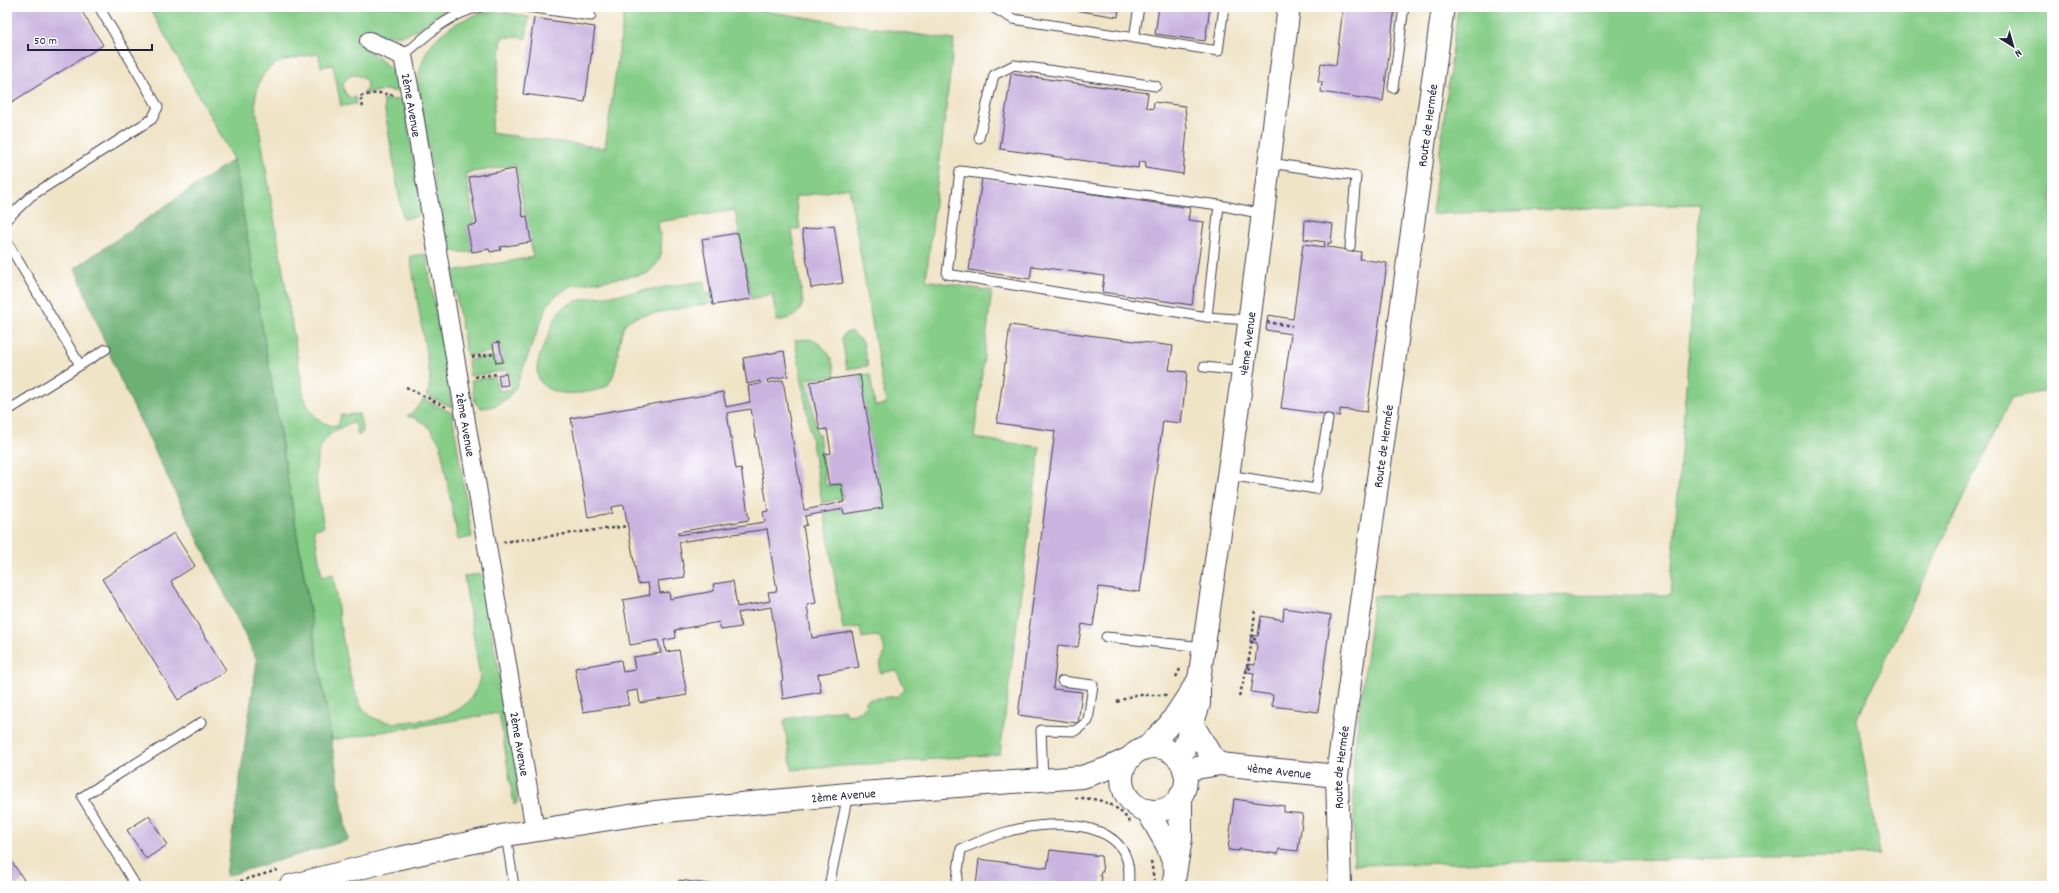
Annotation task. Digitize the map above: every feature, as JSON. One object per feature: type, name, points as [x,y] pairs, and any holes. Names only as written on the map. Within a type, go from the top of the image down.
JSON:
[{"type":"street","name":"4ème Avenue","points":[[1174,876],[1181,839],[1182,795],[1186,779],[1182,765],[1199,704],[1199,680],[1194,646],[1228,475],[1243,371],[1289,7]]},
{"type":"street","name":"Route de Hermée","points":[[1340,886],[1337,776],[1443,7]]},
{"type":"street","name":"2ème Avenue","points":[[369,41],[403,56],[535,830]]},
{"type":"street","name":"4ème Avenue","points":[[1174,876],[1167,845],[1140,817],[1127,796],[1123,784],[1123,772],[1138,753],[1169,725],[1199,680]]},
{"type":"street","points":[[1193,726],[1210,754],[1220,764]]},
{"type":"street","points":[[1138,753],[1162,748],[1172,752],[1182,765]]},
{"type":"street","name":"2ème Avenue","points":[[290,886],[395,859],[535,830],[655,812],[848,794],[1074,778],[1106,769],[1138,753]]},
{"type":"street","name":"4ème Avenue","points":[[1182,765],[1220,764],[1337,776]]},
{"type":"street","name":"2ème Avenue","points":[[1074,778],[1127,796]]},
{"type":"street","points":[[1140,817],[1167,808],[1175,803],[1182,795]]},
{"type":"lane","points":[[7,219],[31,196],[152,119],[158,107],[99,7]]},
{"type":"lane","points":[[403,56],[437,26],[465,10],[481,7]]},
{"type":"lane","points":[[527,7],[591,16]]},
{"type":"lane","points":[[992,7],[1013,19],[1218,51],[1224,7]]},
{"type":"lane","points":[[1134,38],[1139,7]]},
{"type":"lane","points":[[1393,88],[1405,9]]},
{"type":"lane","points":[[979,138],[994,75],[1014,65],[1156,86]]},
{"type":"lane","points":[[1270,163],[1356,176],[1350,247]]},
{"type":"lane","points":[[1249,320],[1207,317],[948,274],[960,171],[1219,205],[1263,214]]},
{"type":"lane","points":[[1207,317],[1219,205]]},
{"type":"lane","points":[[7,242],[80,365]]},
{"type":"lane","points":[[7,410],[106,349]]},
{"type":"lane","points":[[1204,367],[1243,371]]},
{"type":"lane","points":[[1228,475],[1316,489],[1328,419]]},
{"type":"lane","points":[[1106,637],[1194,646]]},
{"type":"lane","points":[[1043,780],[1041,730],[1075,731],[1088,721],[1093,685],[1062,681]]},
{"type":"lane","points":[[136,886],[82,798],[202,722]]},
{"type":"lane","points":[[829,886],[848,794]]},
{"type":"lane","points":[[956,886],[961,849],[1010,831],[1053,824],[1087,827],[1103,832],[1116,842],[1125,855],[1130,874],[1128,886]]},
{"type":"lane","points":[[506,835],[514,886]]},
{"type":"path","points":[[363,107],[360,96],[379,93],[411,97]]},
{"type":"path","points":[[1249,320],[1292,326]]},
{"type":"path","points":[[466,358],[495,354]]},
{"type":"path","points":[[469,378],[497,374]]},
{"type":"path","points":[[501,542],[628,526]]},
{"type":"path","points":[[1239,696],[1248,668],[1253,639],[1255,608]]},
{"type":"path","points":[[1253,639],[1258,640]]},
{"type":"path","points":[[1173,684],[1181,666],[1194,646]]},
{"type":"path","points":[[1248,668],[1254,669]]},
{"type":"path","points":[[1117,702],[1134,695],[1167,695],[1170,690]]},
{"type":"path","points":[[1074,778],[1067,798],[1094,798],[1140,817]]},
{"type":"path","points":[[1151,860],[1153,886]]},
{"type":"green space","points":[[149,7],[452,7],[416,30],[408,33],[387,35],[371,33],[364,49],[388,66],[396,78],[401,92],[384,90],[363,94],[367,88],[366,81],[360,76],[356,75],[347,78],[343,85],[345,93],[351,98],[355,97],[356,104],[341,106],[333,65],[321,67],[319,54],[284,61],[267,70],[261,78],[257,89],[255,103],[304,397],[316,418],[326,424],[338,426],[341,415],[359,414],[363,432],[358,436],[356,425],[353,423],[336,430],[325,440],[319,452],[316,465],[324,527],[314,529],[322,577],[333,574],[344,648],[359,702],[369,715],[380,720],[397,723],[436,718],[459,709],[468,702],[475,691],[480,677],[464,576],[482,575],[517,778],[517,803],[514,805],[499,713],[332,740],[234,159]]},
{"type":"green space","points":[[625,7],[738,7],[954,40],[926,280],[992,291],[974,438],[1040,447],[1000,754],[792,770],[784,723],[785,719],[844,709],[846,715],[855,714],[866,706],[866,701],[870,699],[898,696],[905,689],[896,670],[880,673],[884,649],[880,638],[876,636],[862,638],[860,627],[843,630],[824,512],[843,509],[883,508],[860,375],[870,374],[875,406],[886,404],[849,188],[795,197],[800,228],[792,230],[803,302],[799,311],[794,316],[777,321],[772,294],[751,299],[735,210],[658,222],[661,251],[658,262],[653,268],[646,274],[570,286],[553,298],[547,306],[515,389],[500,403],[491,407],[481,408],[475,403],[471,380],[495,377],[498,391],[512,389],[509,370],[470,376],[468,360],[492,356],[493,358],[495,357],[496,363],[503,362],[499,342],[490,344],[492,352],[467,356],[452,273],[454,271],[533,257],[516,165],[466,173],[474,224],[467,226],[472,252],[454,251],[445,246],[417,81],[424,58],[432,43],[439,36],[455,24],[473,16],[483,13],[497,12],[529,17],[526,38],[502,37],[491,133],[605,148]]},
{"type":"green space","points":[[1458,7],[2052,7],[2052,390],[2011,398],[1857,719],[1880,855],[1354,865],[1354,754],[1374,596],[1670,595],[1700,204],[1432,214]]},
{"type":"green space","points":[[383,99],[404,100],[422,212],[419,216],[403,219]]},
{"type":"green space","points":[[234,159],[348,840],[226,876],[257,660],[119,377],[75,268]]},
{"type":"green space","points":[[426,254],[452,407],[426,395],[429,389],[430,377],[410,256]]},
{"type":"green space","points":[[704,281],[705,292],[710,292],[712,303],[639,316],[627,321],[623,328],[614,373],[611,381],[606,387],[588,392],[565,393],[554,391],[545,387],[539,380],[537,366],[539,357],[554,320],[558,313],[569,304],[588,298]]},
{"type":"green space","points":[[851,331],[863,342],[868,366],[847,369],[842,338],[844,334]]},
{"type":"green space","points":[[810,339],[821,345],[828,353],[831,358],[835,376],[807,379],[817,434],[819,434],[826,486],[841,484],[843,498],[822,503],[795,340]]},
{"type":"green space","points":[[424,399],[452,413],[472,537],[458,540],[440,443],[427,425],[415,418],[407,416],[413,412]]},
{"type":"building","points":[[7,7],[79,7],[103,45],[7,105]]},
{"type":"building","points":[[1055,7],[1119,7],[1118,17]]},
{"type":"building","points":[[1159,7],[1210,7],[1205,41],[1155,34]]},
{"type":"building","points":[[1343,7],[1395,7],[1383,101],[1321,92],[1322,82],[1318,82],[1321,63],[1336,65]]},
{"type":"building","points":[[534,18],[595,27],[585,102],[523,94]]},
{"type":"building","points":[[1011,74],[1148,93],[1146,107],[1153,109],[1154,102],[1185,106],[1187,129],[1183,174],[1145,168],[1146,162],[1139,161],[1138,168],[1000,149]]},
{"type":"building","points":[[515,169],[523,217],[527,216],[531,242],[500,247],[501,250],[490,252],[489,249],[472,252],[467,226],[477,224],[469,177]]},
{"type":"building","points":[[982,178],[1190,208],[1188,220],[1204,222],[1192,305],[1102,292],[1104,276],[1032,266],[1030,279],[969,270]]},
{"type":"building","points":[[1305,220],[1333,224],[1331,243],[1328,243],[1328,247],[1361,252],[1360,259],[1387,263],[1367,412],[1340,409],[1340,416],[1281,408],[1291,334],[1266,330],[1268,315],[1293,319],[1303,244],[1324,247],[1325,242],[1304,239]]},
{"type":"building","points":[[834,225],[843,283],[811,288],[802,230]]},
{"type":"building","points":[[738,233],[751,299],[713,305],[702,239]]},
{"type":"building","points":[[1010,325],[1173,346],[1169,370],[1187,372],[1181,423],[1163,421],[1140,592],[1099,587],[1093,626],[1082,624],[1078,647],[1058,645],[1053,689],[1082,692],[1078,723],[1018,715],[1055,431],[997,423]]},
{"type":"building","points":[[499,342],[503,362],[496,363],[493,343]]},
{"type":"building","points":[[784,351],[788,376],[767,380],[768,383],[783,380],[804,510],[844,502],[841,484],[829,485],[824,454],[831,453],[827,429],[820,430],[810,382],[860,375],[883,508],[844,514],[843,509],[805,516],[807,525],[803,526],[816,603],[807,605],[812,638],[852,632],[859,667],[818,674],[821,692],[783,699],[781,681],[783,680],[771,607],[738,613],[741,627],[721,630],[719,622],[675,630],[676,638],[664,640],[666,652],[679,650],[687,695],[640,703],[638,690],[626,692],[629,705],[583,712],[575,668],[621,660],[623,672],[635,670],[633,657],[661,653],[658,640],[630,645],[623,600],[650,595],[648,583],[638,584],[624,505],[611,507],[612,513],[588,517],[571,418],[723,392],[726,407],[750,402],[748,386],[760,384],[760,381],[747,384],[743,358]],"holes":[[[751,409],[768,511],[763,512],[765,522],[678,535],[678,532],[749,520],[741,468],[736,469],[727,413]],[[767,529],[777,591],[768,592],[770,601],[737,607],[733,581],[713,584],[714,591],[670,599],[669,592],[660,593],[658,581],[685,577],[679,542]]]},
{"type":"building","points":[[506,373],[508,385],[500,386],[498,375]]},
{"type":"building","points":[[174,533],[195,566],[171,581],[226,670],[178,700],[102,579]]},
{"type":"building","points":[[1284,608],[1331,615],[1318,712],[1272,706],[1273,695],[1251,692],[1254,673],[1246,672],[1247,664],[1255,665],[1257,643],[1250,642],[1251,635],[1258,636],[1261,616],[1283,620]]},
{"type":"building","points":[[1234,799],[1284,806],[1284,812],[1303,814],[1298,851],[1279,849],[1278,854],[1239,849],[1239,851],[1228,850]]},
{"type":"building","points":[[149,816],[167,845],[146,859],[127,830]]},
{"type":"building","points":[[1050,850],[1101,856],[1103,872],[1101,872],[1100,876],[1102,877],[1100,886],[976,886],[979,859],[1047,868]]},
{"type":"building","points":[[7,854],[24,880],[15,886],[7,886]]},
{"type":"building","points":[[679,880],[717,885],[717,886],[678,886]]}]
